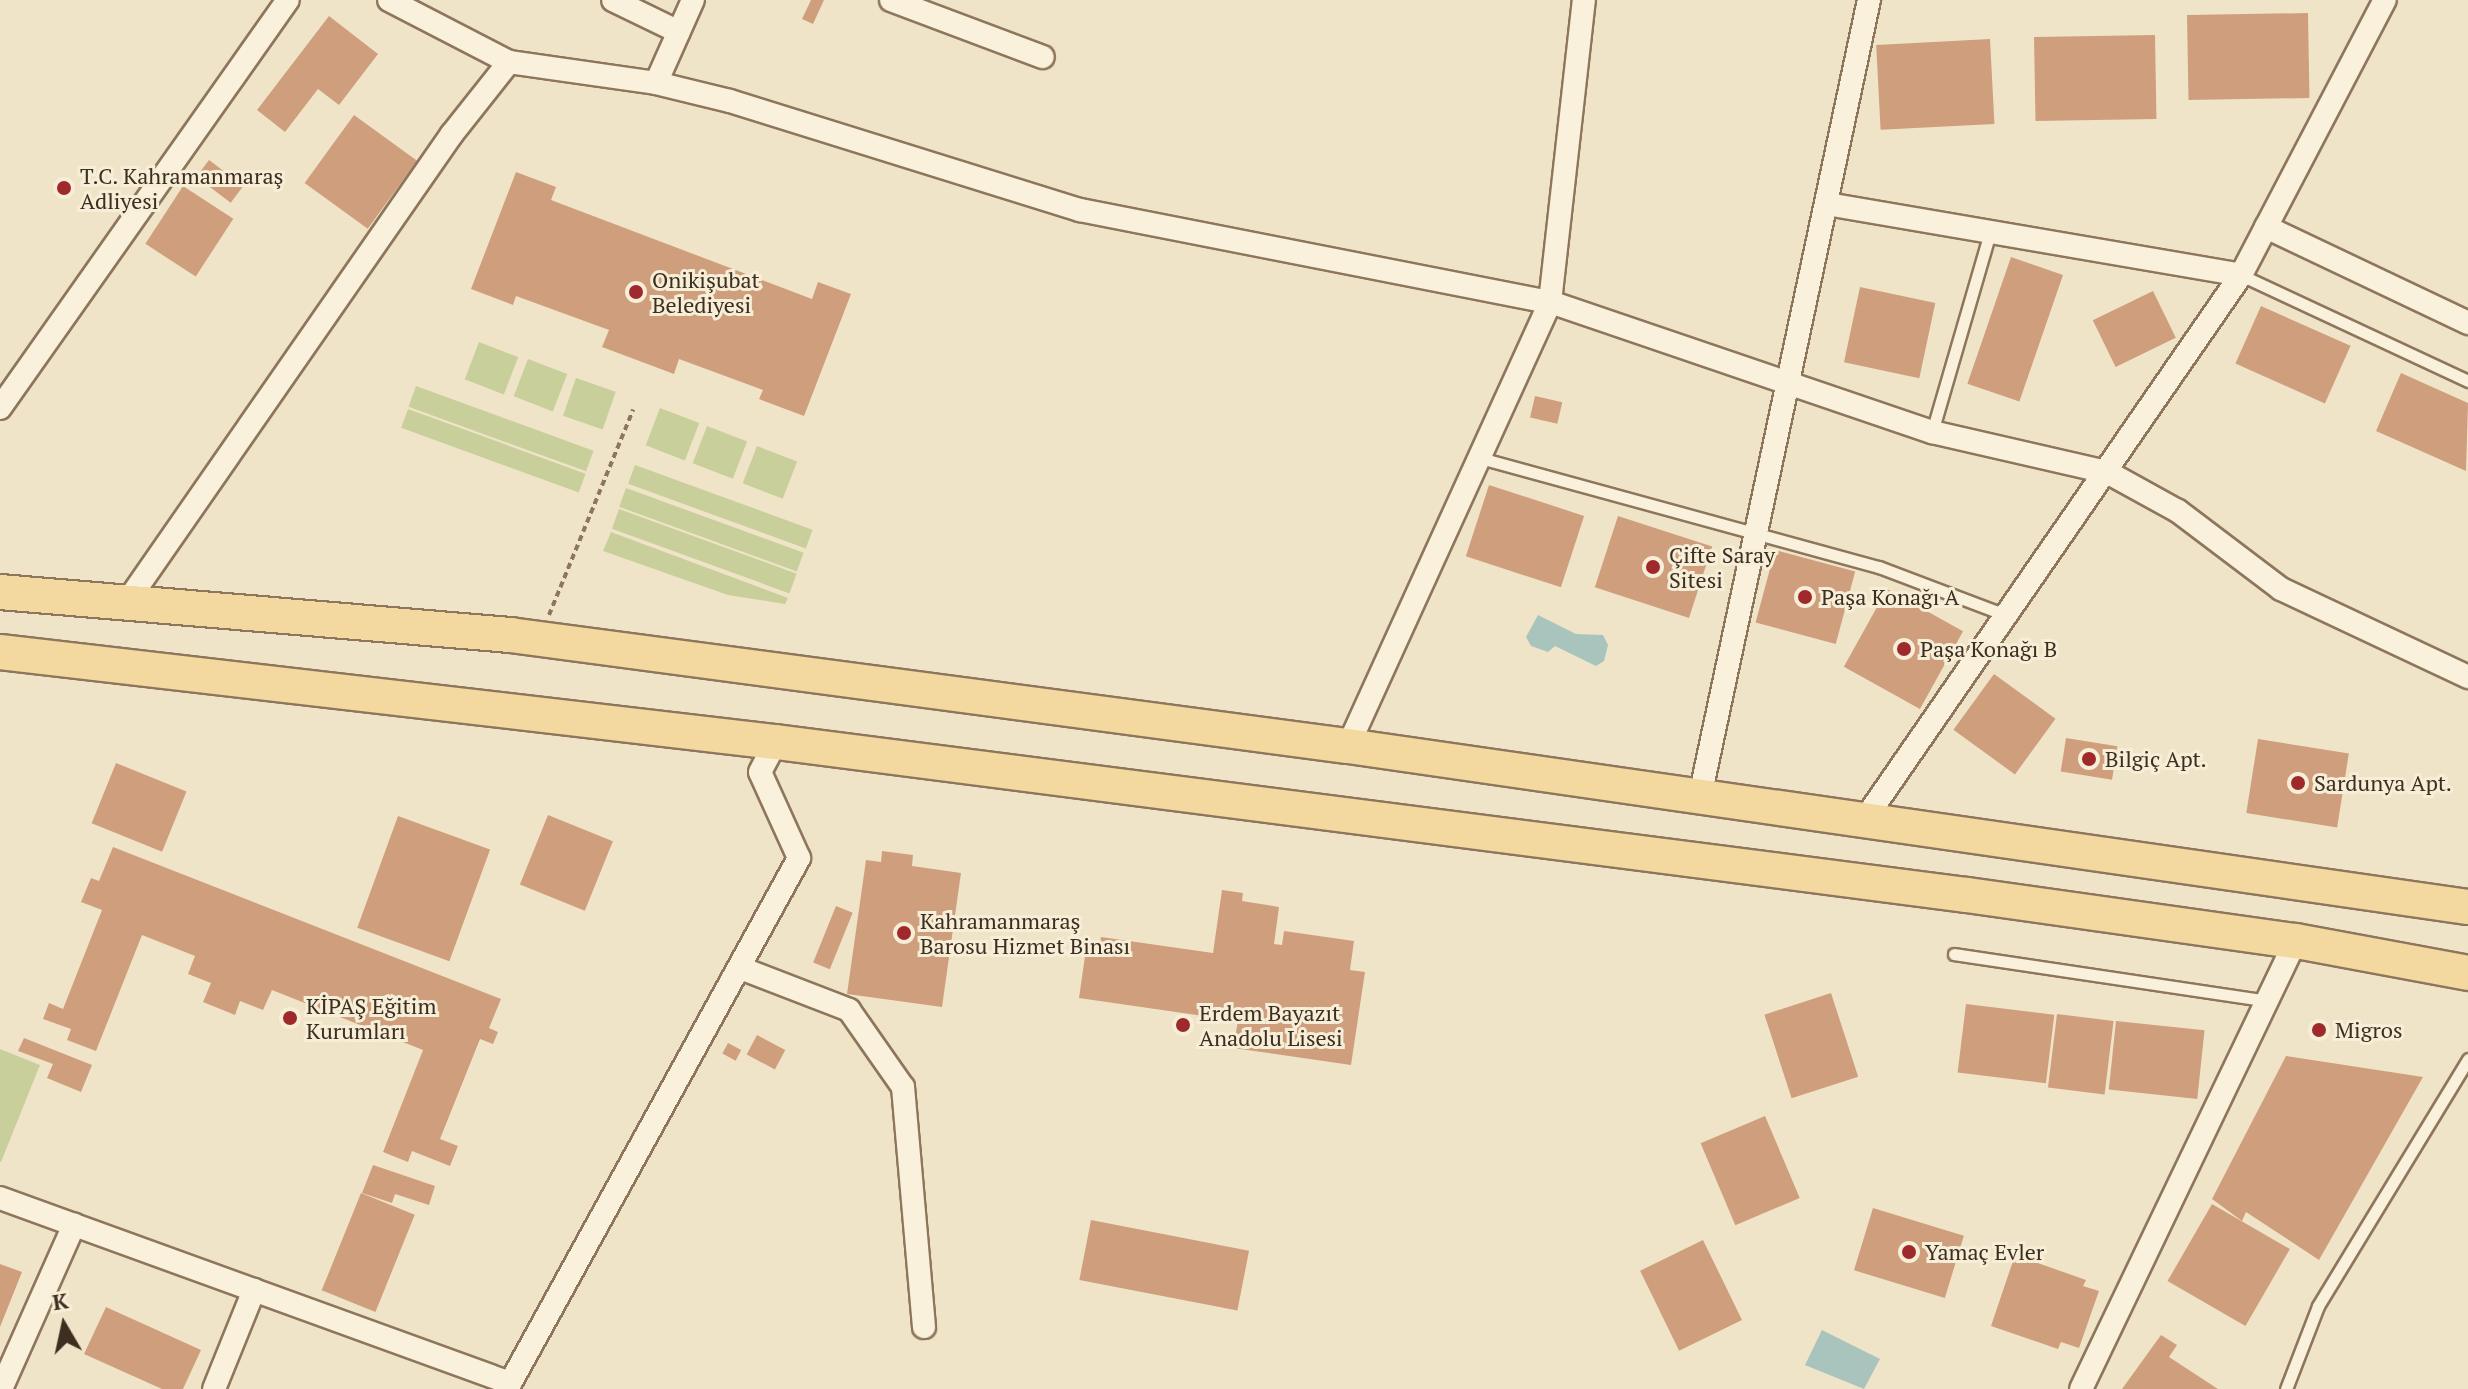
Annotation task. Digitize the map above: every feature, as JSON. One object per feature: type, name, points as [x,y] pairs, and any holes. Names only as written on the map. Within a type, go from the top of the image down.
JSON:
[{"type":"main road","points":[[0,592],[129,599],[540,639],[1348,746],[1699,801],[1865,819],[2468,907]]},
{"type":"main road","points":[[0,652],[776,742],[2296,941],[2468,973]]},
{"type":"street","points":[[0,408],[288,0]]},
{"type":"street","points":[[389,0],[509,62],[656,83],[1080,210],[1550,302],[1932,432],[2107,472],[2178,511],[2281,589],[2468,677]]},
{"type":"street","points":[[613,0],[679,32]]},
{"type":"street","points":[[656,83],[693,0]]},
{"type":"street","points":[[891,0],[1043,57]]},
{"type":"street","points":[[1348,746],[1550,302],[1584,0]]},
{"type":"street","points":[[1699,801],[1790,386],[1869,0]]},
{"type":"street","points":[[1865,819],[2009,617],[2241,275],[2385,0]]},
{"type":"street","points":[[129,599],[509,62]]},
{"type":"street","points":[[1827,204],[2241,275]]},
{"type":"street","points":[[2266,227],[2468,323]]},
{"type":"street","points":[[0,1198],[509,1386],[743,969],[799,858],[760,772],[776,742]]},
{"type":"street","points":[[2081,1389],[2296,941]]},
{"type":"street","points":[[743,969],[849,1010],[903,1087],[924,1327]]},
{"type":"street","points":[[1,1389],[74,1225]]},
{"type":"street","points":[[214,1389],[254,1290]]},
{"type":"lane","points":[[1932,432],[1990,232]]},
{"type":"lane","points":[[2241,275],[2468,381]]},
{"type":"lane","points":[[1480,458],[1756,537],[1879,567],[2009,617]]},
{"type":"lane","points":[[1954,954],[2267,1001]]},
{"type":"lane","points":[[2286,1389],[2318,1306],[2468,1059]]},
{"type":"path","points":[[540,639],[633,410]]},
{"type":"green space","points":[[479,342],[518,357],[504,394],[465,379]]},
{"type":"green space","points":[[528,359],[567,374],[553,411],[514,396]]},
{"type":"green space","points":[[576,378],[616,392],[603,429],[563,416]]},
{"type":"green space","points":[[416,386],[594,451],[586,471],[408,407]]},
{"type":"green space","points":[[660,408],[699,423],[685,460],[646,445]]},
{"type":"green space","points":[[408,409],[586,474],[579,492],[401,428]]},
{"type":"green space","points":[[707,426],[747,441],[733,479],[693,463]]},
{"type":"green space","points":[[757,446],[797,461],[783,499],[743,483]]},
{"type":"green space","points":[[635,465],[813,530],[806,548],[628,484]]},
{"type":"green space","points":[[626,488],[804,553],[797,571],[619,507]]},
{"type":"green space","points":[[619,509],[797,574],[789,593],[612,529]]},
{"type":"green space","points":[[611,532],[788,598],[785,604],[728,595],[603,551]]},
{"type":"green space","points":[[0,1049],[40,1065],[1,1162],[0,1162]]},
{"type":"water","points":[[1538,615],[1576,634],[1603,635],[1608,645],[1604,661],[1596,666],[1555,646],[1548,652],[1531,646],[1526,637]]},
{"type":"water","points":[[1822,1330],[1880,1359],[1864,1389],[1805,1365]]},
{"type":"building","points":[[811,0],[824,0],[813,24],[802,19]]},
{"type":"building","points":[[2308,13],[2309,98],[2189,100],[2187,15]]},
{"type":"building","points":[[329,16],[378,54],[339,105],[318,89],[285,132],[257,110]]},
{"type":"building","points":[[2155,35],[2156,119],[2035,121],[2034,37]]},
{"type":"building","points":[[1990,39],[1994,124],[1881,130],[1876,45]]},
{"type":"building","points":[[354,115],[417,161],[368,229],[305,183]]},
{"type":"building","points":[[209,160],[243,186],[231,203],[196,177]]},
{"type":"building","name":"Onikişubat Belediyesi","points":[[516,172],[556,187],[551,200],[812,299],[818,282],[851,294],[804,416],[759,399],[763,390],[679,359],[674,374],[602,347],[609,330],[516,296],[513,305],[471,289]]},
{"type":"building","points":[[183,186],[233,219],[196,277],[145,244]]},
{"type":"building","points":[[2011,257],[2063,275],[2019,402],[1967,384]]},
{"type":"building","points":[[1860,287],[1935,303],[1919,378],[1844,362]]},
{"type":"building","points":[[2153,291],[2176,338],[2116,367],[2093,320]]},
{"type":"building","points":[[2261,306],[2351,346],[2325,403],[2235,364]]},
{"type":"building","points":[[2401,373],[2468,403],[2466,471],[2376,431]]},
{"type":"building","points":[[1535,396],[1562,402],[1557,424],[1530,417]]},
{"type":"building","points":[[1489,485],[1584,516],[1561,587],[1466,556]]},
{"type":"building","name":"Çifte Saray Sitesi","points":[[1618,516],[1712,547],[1689,618],[1595,587]]},
{"type":"building","name":"Paşa Konağı A","points":[[1775,550],[1855,571],[1836,644],[1756,622]]},
{"type":"building","name":"Paşa Konağı B","points":[[1887,589],[1963,631],[1920,709],[1844,667]]},
{"type":"building","points":[[1994,674],[2055,719],[2015,774],[1953,730]]},
{"type":"building","name":"Bilgiç Apt.","points":[[2066,738],[2117,746],[2112,780],[2061,772]]},
{"type":"building","name":"Sardunya Apt.","points":[[2258,739],[2349,753],[2337,827],[2246,813]]},
{"type":"building","points":[[116,763],[186,791],[162,852],[92,823]]},
{"type":"building","points":[[548,815],[613,841],[585,911],[520,885]]},
{"type":"building","points":[[398,816],[490,850],[449,961],[357,928]]},
{"type":"building","points":[[113,847],[501,999],[489,1028],[498,1032],[493,1044],[480,1039],[440,1139],[458,1146],[450,1166],[412,1151],[408,1162],[383,1152],[423,1050],[272,990],[263,1010],[240,1001],[235,1015],[203,1002],[211,983],[188,974],[195,956],[142,935],[96,1051],[67,1040],[71,1029],[43,1019],[49,1003],[63,1009],[102,910],[81,902],[91,878],[99,881]]},
{"type":"building","name":"Kahramanmaraş Barosu Hizmet Binası","points":[[882,851],[913,855],[912,866],[961,873],[942,1007],[847,994],[866,860],[881,862]]},
{"type":"building","name":"Erdem Bayazıt Anadolu Lisesi","points":[[1222,890],[1243,893],[1242,901],[1279,907],[1274,944],[1282,945],[1284,931],[1354,941],[1350,970],[1365,972],[1351,1065],[1233,1048],[1238,1021],[1079,998],[1087,942],[1100,944],[1101,937],[1213,953]]},
{"type":"building","points":[[836,906],[853,913],[830,969],[813,963]]},
{"type":"building","points":[[1831,993],[1858,1077],[1792,1098],[1764,1015]]},
{"type":"building","points":[[1966,1004],[2054,1015],[2046,1083],[1958,1072]]},
{"type":"building","points":[[2057,1014],[2114,1021],[2105,1094],[2048,1087]]},
{"type":"building","points":[[2116,1021],[2205,1030],[2197,1099],[2109,1090]]},
{"type":"building","points":[[757,1035],[785,1050],[775,1069],[747,1054]]},
{"type":"building","points":[[24,1038],[92,1065],[81,1092],[47,1078],[53,1064],[18,1051]]},
{"type":"building","points":[[728,1043],[741,1050],[736,1061],[722,1054]]},
{"type":"building","points":[[2286,1056],[2423,1077],[2319,1260],[2246,1212],[2242,1221],[2212,1199]]},
{"type":"building","points":[[1765,1116],[1800,1198],[1735,1225],[1701,1143]]},
{"type":"building","points":[[373,1165],[435,1186],[429,1205],[395,1194],[392,1203],[362,1193]]},
{"type":"building","points":[[361,1193],[415,1215],[375,1312],[322,1290]]},
{"type":"building","points":[[2212,1204],[2290,1249],[2245,1326],[2168,1281]]},
{"type":"building","name":"Yamaç Evler","points":[[1873,1208],[1964,1236],[1945,1298],[1854,1270]]},
{"type":"building","points":[[1091,1220],[1249,1251],[1237,1311],[1079,1280]]},
{"type":"building","points":[[1703,1240],[1742,1320],[1679,1351],[1640,1271]]},
{"type":"building","points":[[2015,1255],[2086,1280],[2083,1286],[2099,1291],[2079,1348],[2061,1342],[2058,1349],[1991,1326]]},
{"type":"building","points":[[0,1264],[22,1272],[0,1327]]},
{"type":"building","points":[[106,1307],[201,1350],[183,1389],[162,1389],[84,1354]]},
{"type":"building","points":[[2161,1335],[2177,1345],[2169,1357],[2218,1389],[2122,1389]]},
{"type":"place","name":"T.C. Kahramanmaraş Adliyesi","points":[[64,188]]},
{"type":"place","name":"Onikişubat Belediyesi","points":[[636,292]]},
{"type":"place","name":"Çifte Saray Sitesi","points":[[1653,567]]},
{"type":"place","name":"Paşa Konağı A","points":[[1805,597]]},
{"type":"place","name":"Paşa Konağı B","points":[[1904,649]]},
{"type":"place","name":"Bilgiç Apt.","points":[[2089,759]]},
{"type":"place","name":"Sardunya Apt.","points":[[2298,783]]},
{"type":"place","name":"Kahramanmaraş Barosu Hizmet Binası","points":[[904,933]]},
{"type":"place","name":"KİPAŞ Eğitim Kurumları","points":[[290,1018]]},
{"type":"place","name":"Erdem Bayazıt Anadolu Lisesi","points":[[1183,1025]]},
{"type":"place","name":"Migros","points":[[2319,1030]]},
{"type":"place","name":"Yamaç Evler","points":[[1909,1252]]}]
